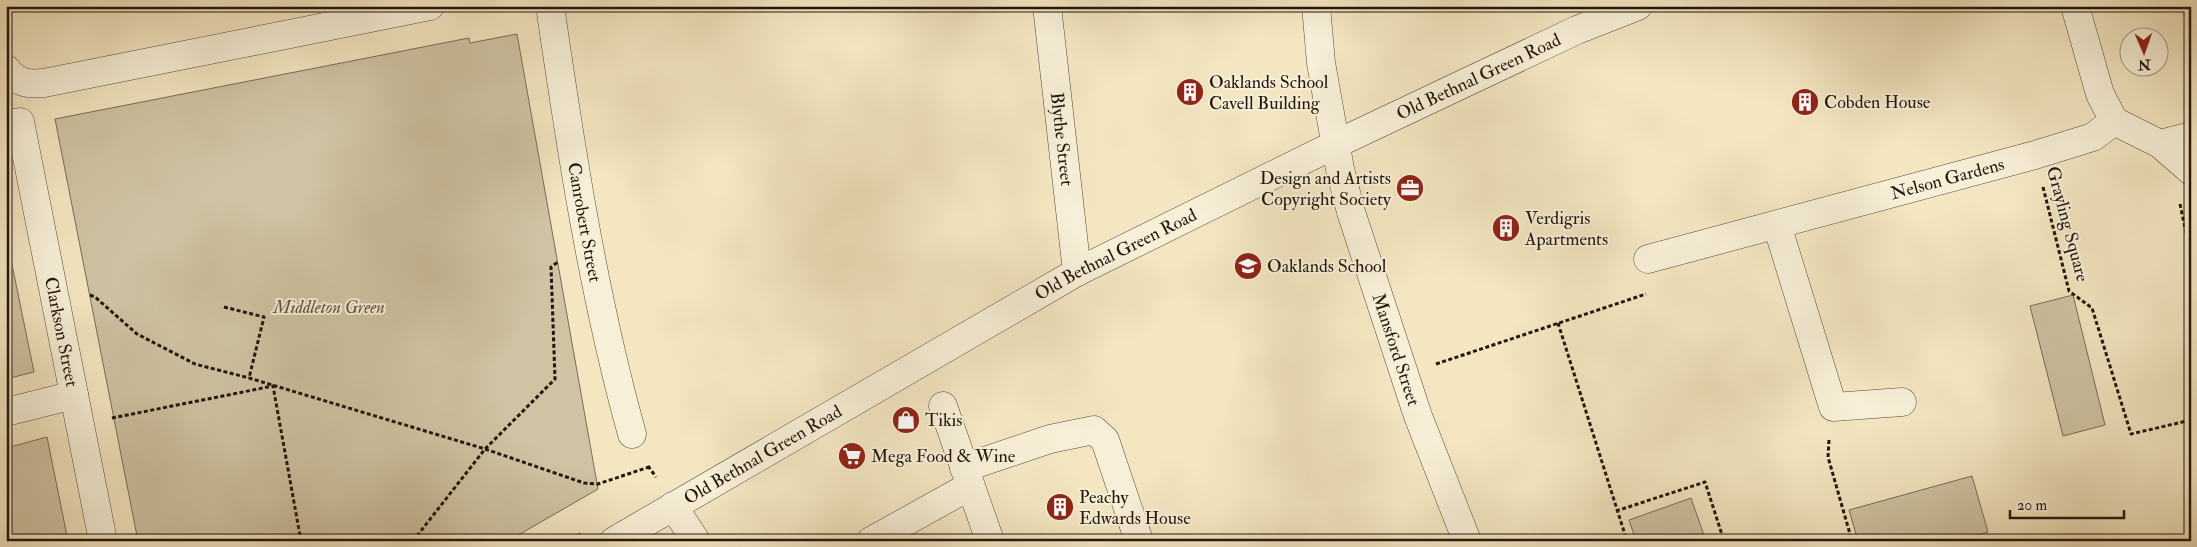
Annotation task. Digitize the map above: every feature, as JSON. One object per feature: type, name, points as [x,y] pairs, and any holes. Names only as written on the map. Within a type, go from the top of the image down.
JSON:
[{"type":"street","points":[[11,75],[36,84],[44,83],[430,6]]},
{"type":"street","name":"Canrobert Street","points":[[550,6],[562,89],[588,237],[618,383],[632,434]]},
{"type":"street","name":"Blythe Street","points":[[1047,6],[1077,272]]},
{"type":"street","name":"Mansford Street","points":[[1316,6],[1321,63],[1351,212],[1418,416],[1467,541]]},
{"type":"street","name":"Old Bethnal Green Road","points":[[614,541],[1077,272],[1336,144],[1577,30],[1638,6]]},
{"type":"street","points":[[2075,6],[2100,94],[2114,121],[2160,144],[2191,171]]},
{"type":"street","name":"Nelson Gardens","points":[[1648,259],[2035,155],[2093,137],[2114,121]]},
{"type":"street","name":"Clarkson Street","points":[[13,123],[52,286],[103,541]]},
{"type":"street","points":[[2160,144],[2191,136]]},
{"type":"street","points":[[1777,225],[1833,407],[1902,402]]},
{"type":"street","points":[[6,412],[74,395]]},
{"type":"street","points":[[943,406],[990,541]]},
{"type":"street","points":[[871,541],[967,477],[1050,439],[1094,430],[1106,440],[1139,541]]},
{"type":"street","points":[[673,506],[696,541]]},
{"type":"path","name":"Grayling Square","points":[[2035,155],[2069,291],[2092,308],[2131,434],[2191,420]]},
{"type":"path","points":[[413,541],[485,449],[555,379],[551,267],[588,237]]},
{"type":"path","points":[[1405,375],[1650,293],[1648,259]]},
{"type":"path","points":[[52,286],[95,297],[137,334],[195,364],[249,378],[485,449],[584,483],[598,484],[649,467]]},
{"type":"path","points":[[224,307],[264,318],[249,378]]},
{"type":"path","points":[[1558,323],[1616,512],[1627,541]]},
{"type":"path","points":[[80,424],[273,386]]},
{"type":"path","points":[[273,386],[301,541]]},
{"type":"path","points":[[1833,407],[1828,456],[1852,541]]},
{"type":"path","points":[[1616,512],[1705,482],[1724,541]]},
{"type":"green space","name":"Middleton Green","points":[[517,34],[598,489],[508,541],[138,541],[55,119],[469,38],[470,43]]},
{"type":"green space","points":[[8,245],[34,372],[6,379],[6,246]]},
{"type":"green space","points":[[2073,295],[2105,425],[2063,436],[2030,306]]},
{"type":"green space","points":[[47,437],[68,541],[6,541],[6,448]]},
{"type":"green space","points":[[1972,476],[1988,532],[1955,541],[1858,541],[1849,510]]},
{"type":"green space","points":[[1691,498],[1706,541],[1636,541],[1629,520]]},
{"type":"place","name":"Oaklands School Cavell Building","points":[[1190,92]]},
{"type":"place","name":"Cobden House","points":[[1805,102]]},
{"type":"place","name":"Design and Artists Copyright Society","points":[[1410,188]]},
{"type":"place","name":"Verdigris Apartments","points":[[1506,228]]},
{"type":"place","name":"Oaklands School","points":[[1248,266]]},
{"type":"place","name":"Tikis","points":[[906,420]]},
{"type":"place","name":"Mega Food & Wine","points":[[852,456]]},
{"type":"place","name":"Peachy Edwards House","points":[[1060,507]]}]
